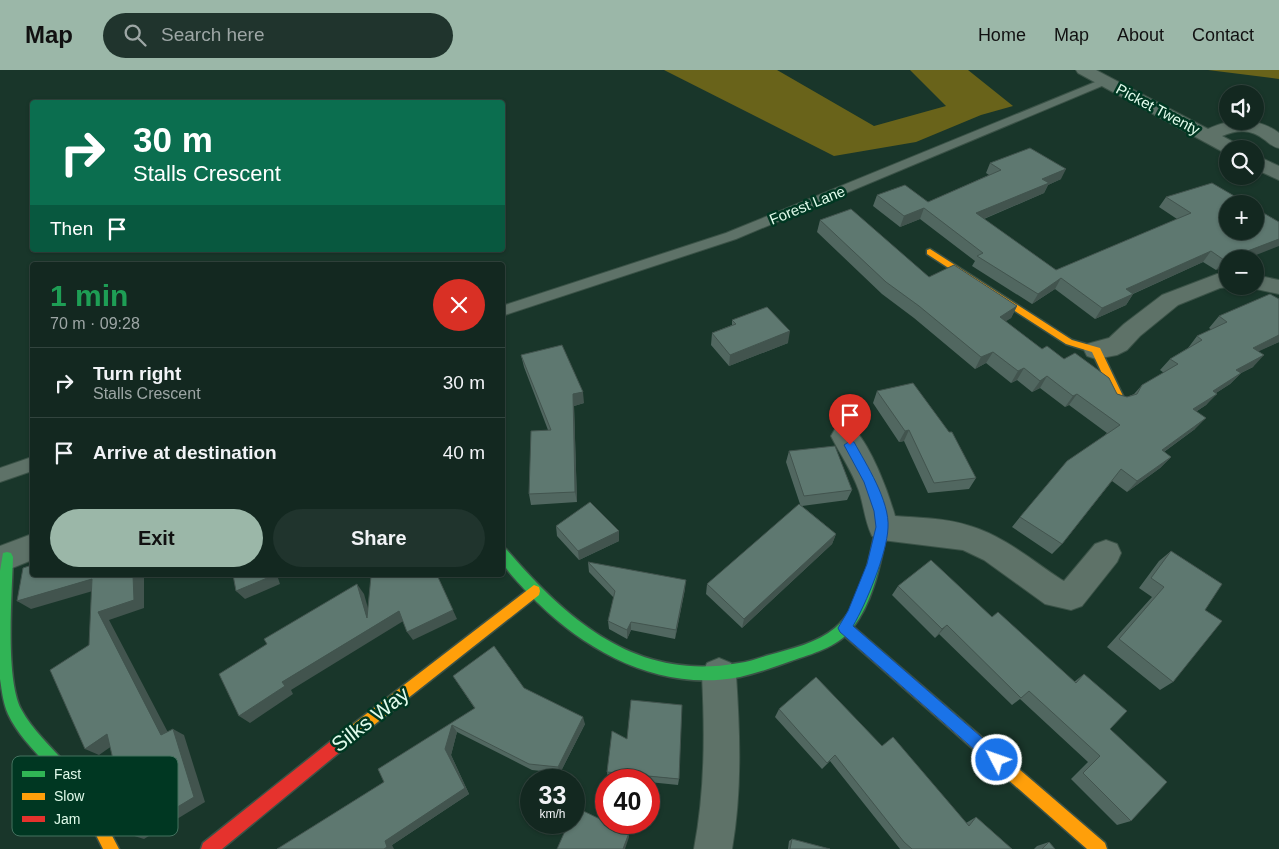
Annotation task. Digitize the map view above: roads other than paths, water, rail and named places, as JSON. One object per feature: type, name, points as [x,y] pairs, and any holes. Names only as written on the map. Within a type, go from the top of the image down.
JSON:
[{"type":"street","name":"Picket Twenty","points":[[1084,70],[1219,142]]},
{"type":"street","points":[[1208,136],[1234,125],[1250,126],[1271,134],[1279,143]]},
{"type":"street","points":[[1264,166],[1279,174]]},
{"type":"street","points":[[930,252],[1069,342],[1096,350],[1108,349],[1118,344],[1132,330],[1170,300],[1219,281]]},
{"type":"street","points":[[1264,284],[1279,287]]},
{"type":"street","points":[[1096,350],[1118,396]]},
{"type":"street","points":[[505,557],[534,591],[569,625],[586,637],[626,657],[668,671],[694,674],[719,675],[770,663],[822,642],[845,628],[853,614],[873,564],[882,527],[880,511],[870,482],[856,454],[844,436]]},
{"type":"street","points":[[882,527],[969,538],[995,552],[1056,594],[1071,596],[1106,554]]},
{"type":"street","points":[[13,555],[3,669],[10,702],[16,715],[29,732],[53,756]]},
{"type":"street","name":"Silks Way","points":[[209,849],[308,767],[534,591]]},
{"type":"street","points":[[845,628],[1099,849]]},
{"type":"street","points":[[713,849],[721,780],[723,733],[719,675]]},
{"type":"street","points":[[105,836],[111,849]]},
{"type":"lane","name":"Forest Lane","points":[[505,310],[731,236],[1105,81]]},
{"type":"lane","points":[[0,475],[30,465]]}]
